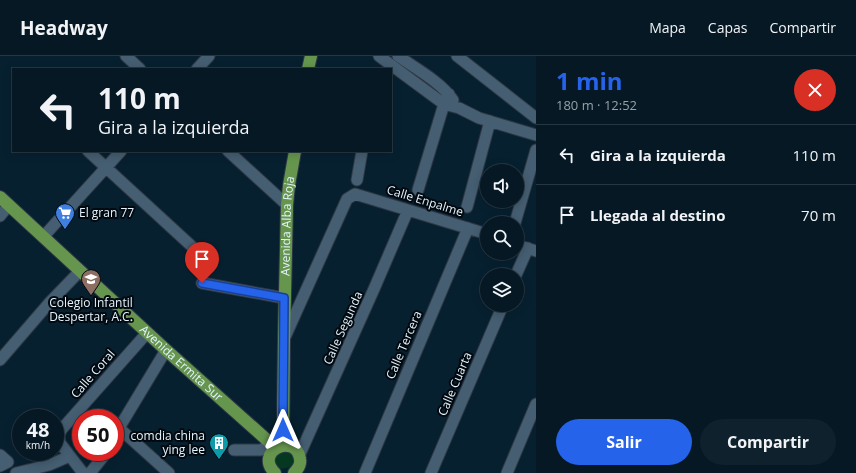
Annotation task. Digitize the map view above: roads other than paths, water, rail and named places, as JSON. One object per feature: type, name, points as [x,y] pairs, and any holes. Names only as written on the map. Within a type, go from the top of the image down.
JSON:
[{"type":"main road","points":[[308,68],[311,56]]},
{"type":"main road","name":"Avenida Alba Roja","points":[[277,446],[284,339],[287,205],[295,152]]},
{"type":"main road","name":"Avenida Ermita Sur","points":[[0,197],[166,350],[277,446],[293,448],[299,456]]},
{"type":"main road","points":[[275,473],[269,465],[269,460],[270,454],[277,446]]},
{"type":"main road","points":[[294,473],[299,467],[299,456]]},
{"type":"street","points":[[126,56],[139,68]]},
{"type":"street","points":[[198,68],[209,56]]},
{"type":"street","points":[[378,56],[470,114],[536,135]]},
{"type":"street","points":[[398,56],[446,99]]},
{"type":"street","points":[[457,56],[536,118]]},
{"type":"street","points":[[418,190],[446,99]]},
{"type":"street","points":[[467,207],[490,121]]},
{"type":"street","points":[[517,216],[536,150]]},
{"type":"street","points":[[89,152],[198,252]]},
{"type":"street","points":[[43,237],[120,152]]},
{"type":"street","points":[[229,152],[287,205]]},
{"type":"street","points":[[356,180],[362,152]]},
{"type":"street","name":"Calle Enpalme","points":[[284,339],[347,199],[356,194],[480,232]]},
{"type":"street","points":[[0,216],[9,205]]},
{"type":"street","name":"Calle Segunda","points":[[299,456],[408,210]]},
{"type":"street","name":"Calle Tercera","points":[[365,473],[468,228]]},
{"type":"street","points":[[520,268],[532,250]]},
{"type":"street","points":[[0,360],[50,302],[80,271]]},
{"type":"street","points":[[202,283],[284,298]]},
{"type":"street","name":"Calle Cuarta","points":[[431,473],[500,312]]},
{"type":"street","name":"Calle Coral","points":[[83,473],[60,443],[59,436],[62,430],[147,333]]},
{"type":"street","points":[[124,421],[166,350]]},
{"type":"street","points":[[507,473],[536,404]]},
{"type":"street","points":[[124,438],[169,473]]},
{"type":"street","points":[[234,450],[261,450],[277,446]]},
{"type":"street","points":[[0,455],[8,462],[0,466]]},
{"type":"street","points":[[16,473],[49,465],[70,456]]},
{"type":"street","points":[[90,473],[100,461]]},
{"type":"place","name":"El gran 77","points":[[65,230]]},
{"type":"place","name":"Colegio Infantil Despertar, A.C.","points":[[91,296]]},
{"type":"place","name":"comdia china ying lee","points":[[219,460]]}]
